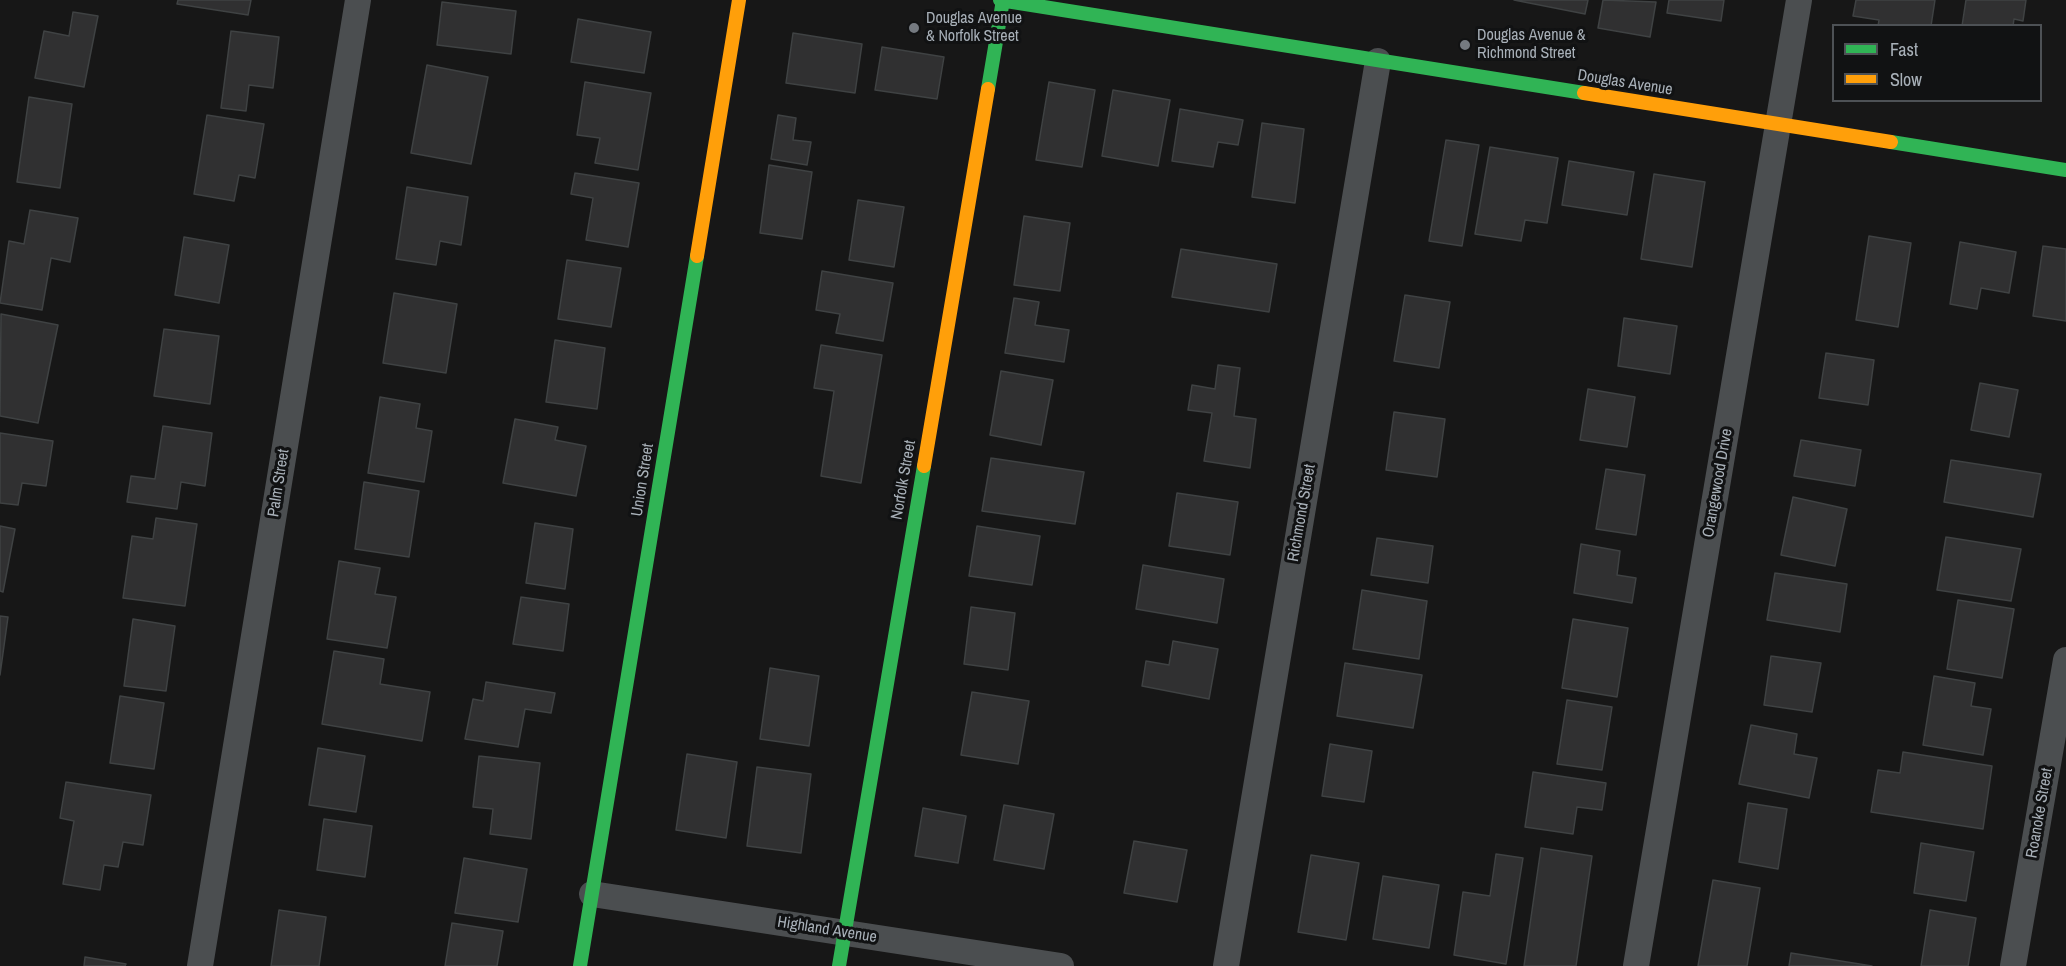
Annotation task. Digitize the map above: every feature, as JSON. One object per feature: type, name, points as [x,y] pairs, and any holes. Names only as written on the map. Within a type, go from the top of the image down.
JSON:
[{"type":"street","name":"Palm Street","points":[[200,966],[358,0]]},
{"type":"street","name":"Union Street","points":[[580,966],[739,0]]},
{"type":"street","name":"Douglas Avenue","points":[[1002,0],[2066,170]]},
{"type":"street","name":"Norfolk Street","points":[[839,966],[1002,0]]},
{"type":"street","name":"Orangewood Drive","points":[[1636,966],[1799,0]]},
{"type":"street","name":"Richmond Street","points":[[1226,966],[1378,61]]},
{"type":"street","name":"Roanoke Street","points":[[2013,966],[2066,660]]},
{"type":"street","name":"Highland Avenue","points":[[592,894],[1061,966]]},
{"type":"building","points":[[178,0],[251,0],[248,15],[177,4]]},
{"type":"building","points":[[1514,0],[1588,0],[1585,14]]},
{"type":"building","points":[[1603,0],[1656,2],[1650,37],[1598,28]]},
{"type":"building","points":[[1669,0],[1724,0],[1721,21],[1667,13]]},
{"type":"building","points":[[1856,0],[1935,0],[1931,24],[1878,24],[1879,20],[1853,16]]},
{"type":"building","points":[[1966,0],[2026,0],[2023,21],[2014,19],[2013,24],[1962,24]]},
{"type":"building","points":[[442,2],[516,11],[511,54],[437,45]]},
{"type":"building","points":[[73,12],[98,16],[84,87],[35,78],[44,31],[69,36]]},
{"type":"building","points":[[578,19],[651,32],[644,73],[571,62]]},
{"type":"building","points":[[231,31],[279,37],[273,88],[249,85],[246,111],[221,108]]},
{"type":"building","points":[[793,33],[862,44],[855,93],[786,83]]},
{"type":"building","points":[[882,47],[944,57],[937,99],[875,90]]},
{"type":"building","points":[[427,65],[488,77],[471,164],[411,153]]},
{"type":"building","points":[[585,82],[651,93],[638,170],[595,163],[600,138],[577,135]]},
{"type":"building","points":[[1049,82],[1095,90],[1082,167],[1036,160]]},
{"type":"building","points":[[1113,90],[1170,100],[1158,166],[1102,156]]},
{"type":"building","points":[[29,97],[72,104],[60,188],[17,182]]},
{"type":"building","points":[[1180,109],[1243,120],[1238,145],[1218,142],[1213,167],[1172,161]]},
{"type":"building","points":[[207,115],[264,124],[255,178],[239,175],[234,201],[194,194]]},
{"type":"building","points":[[778,115],[796,118],[793,140],[811,142],[807,165],[771,159]]},
{"type":"building","points":[[1262,123],[1304,129],[1295,203],[1252,197]]},
{"type":"building","points":[[1446,140],[1479,145],[1462,246],[1429,241]]},
{"type":"building","points":[[1490,147],[1558,158],[1547,223],[1525,220],[1521,241],[1475,234]]},
{"type":"building","points":[[1569,161],[1634,172],[1627,215],[1562,205]]},
{"type":"building","points":[[769,165],[812,172],[802,239],[760,233]]},
{"type":"building","points":[[575,173],[639,183],[628,247],[586,240],[593,198],[571,194]]},
{"type":"building","points":[[1654,174],[1705,182],[1692,267],[1641,259]]},
{"type":"building","points":[[407,187],[468,197],[461,245],[440,241],[436,265],[396,259]]},
{"type":"building","points":[[858,200],[904,207],[894,267],[849,260]]},
{"type":"building","points":[[30,210],[78,218],[70,262],[51,258],[42,310],[0,303],[9,241],[24,244]]},
{"type":"building","points":[[1024,216],[1070,223],[1060,291],[1014,285]]},
{"type":"building","points":[[1869,236],[1911,243],[1898,327],[1856,320]]},
{"type":"building","points":[[184,237],[229,245],[219,303],[175,295]]},
{"type":"building","points":[[1960,242],[2016,252],[2009,293],[1981,288],[1977,309],[1950,304]]},
{"type":"building","points":[[2043,246],[2066,249],[2066,321],[2033,316]]},
{"type":"building","points":[[1181,249],[1277,264],[1269,312],[1172,297]]},
{"type":"building","points":[[567,260],[621,268],[611,327],[558,319]]},
{"type":"building","points":[[822,271],[893,283],[883,341],[836,333],[840,314],[816,310]]},
{"type":"building","points":[[394,293],[457,304],[446,373],[383,363]]},
{"type":"building","points":[[1405,295],[1450,302],[1439,368],[1394,361]]},
{"type":"building","points":[[1014,298],[1039,302],[1035,325],[1069,330],[1064,362],[1005,353]]},
{"type":"building","points":[[1,314],[58,325],[38,423],[0,416]]},
{"type":"building","points":[[1624,318],[1677,326],[1670,374],[1618,366]]},
{"type":"building","points":[[164,329],[219,336],[210,404],[154,396]]},
{"type":"building","points":[[555,340],[605,348],[597,409],[546,402]]},
{"type":"building","points":[[821,345],[882,355],[861,483],[821,476],[834,391],[814,388]]},
{"type":"building","points":[[1826,353],[1874,360],[1868,405],[1819,398]]},
{"type":"building","points":[[1218,365],[1240,368],[1234,416],[1256,419],[1250,468],[1204,461],[1212,413],[1188,410],[1192,385],[1215,389]]},
{"type":"building","points":[[1001,371],[1053,380],[1041,445],[990,435]]},
{"type":"building","points":[[1980,383],[2018,390],[2009,437],[1971,430]]},
{"type":"building","points":[[1588,389],[1635,397],[1627,447],[1580,440]]},
{"type":"building","points":[[380,397],[420,404],[416,428],[432,431],[424,482],[368,473]]},
{"type":"building","points":[[1394,412],[1445,419],[1437,477],[1386,470]]},
{"type":"building","points":[[515,419],[558,427],[555,440],[586,446],[576,496],[503,483]]},
{"type":"building","points":[[163,426],[212,433],[205,486],[181,482],[177,509],[127,502],[131,476],[155,479]]},
{"type":"building","points":[[0,433],[53,441],[46,486],[22,483],[18,505],[0,503]]},
{"type":"building","points":[[1801,440],[1861,450],[1855,486],[1794,476]]},
{"type":"building","points":[[991,458],[1084,472],[1075,524],[982,511]]},
{"type":"building","points":[[1951,460],[2041,474],[2033,517],[1944,502]]},
{"type":"building","points":[[1606,469],[1645,475],[1636,535],[1596,529]]},
{"type":"building","points":[[364,482],[419,491],[409,557],[355,549]]},
{"type":"building","points":[[1177,493],[1238,502],[1230,555],[1169,546]]},
{"type":"building","points":[[1793,497],[1847,509],[1835,566],[1781,555]]},
{"type":"building","points":[[156,518],[197,524],[185,606],[123,598],[132,536],[153,539]]},
{"type":"building","points":[[535,523],[573,529],[565,589],[526,583]]},
{"type":"building","points":[[0,526],[15,529],[3,592],[0,591]]},
{"type":"building","points":[[977,526],[1040,536],[1032,585],[969,576]]},
{"type":"building","points":[[1946,537],[2021,549],[2011,601],[1937,590]]},
{"type":"building","points":[[1377,538],[1433,546],[1428,583],[1371,575]]},
{"type":"building","points":[[1581,544],[1620,551],[1617,575],[1636,578],[1632,603],[1574,593]]},
{"type":"building","points":[[339,561],[380,568],[375,594],[396,597],[387,648],[327,639]]},
{"type":"building","points":[[1143,565],[1224,579],[1217,623],[1136,609]]},
{"type":"building","points":[[1775,573],[1847,584],[1840,632],[1767,620]]},
{"type":"building","points":[[1362,590],[1427,601],[1419,659],[1353,649]]},
{"type":"building","points":[[521,597],[569,604],[563,651],[513,644]]},
{"type":"building","points":[[1958,600],[2014,609],[2002,678],[1947,669]]},
{"type":"building","points":[[971,607],[1015,613],[1008,670],[964,664]]},
{"type":"building","points":[[0,616],[8,617],[0,675]]},
{"type":"building","points":[[133,619],[175,626],[166,691],[124,686]]},
{"type":"building","points":[[1573,619],[1628,628],[1617,697],[1562,688]]},
{"type":"building","points":[[1173,641],[1218,649],[1209,699],[1142,686],[1146,661],[1169,665]]},
{"type":"building","points":[[334,651],[384,659],[380,684],[430,692],[422,741],[322,724]]},
{"type":"building","points":[[1771,656],[1821,663],[1812,712],[1764,705]]},
{"type":"building","points":[[1345,663],[1422,675],[1413,728],[1337,716]]},
{"type":"building","points":[[770,668],[819,676],[809,746],[760,739]]},
{"type":"building","points":[[1934,676],[1975,683],[1971,706],[1991,709],[1983,755],[1923,745]]},
{"type":"building","points":[[486,682],[555,693],[551,713],[525,709],[518,747],[465,739],[473,699],[483,701]]},
{"type":"building","points":[[972,692],[1029,701],[1018,764],[961,755]]},
{"type":"building","points":[[120,696],[164,703],[154,769],[110,763]]},
{"type":"building","points":[[1567,700],[1612,707],[1602,770],[1557,764]]},
{"type":"building","points":[[1751,725],[1797,734],[1794,754],[1817,758],[1809,798],[1739,784]]},
{"type":"building","points":[[1330,744],[1372,751],[1364,802],[1322,796]]},
{"type":"building","points":[[318,748],[365,756],[356,812],[309,805]]},
{"type":"building","points":[[1903,752],[1992,766],[1983,829],[1871,812],[1878,770],[1900,773]]},
{"type":"building","points":[[687,754],[737,762],[726,838],[676,830]]},
{"type":"building","points":[[479,756],[540,763],[531,839],[490,834],[493,809],[473,807]]},
{"type":"building","points":[[757,767],[811,774],[801,853],[747,846]]},
{"type":"building","points":[[1533,772],[1606,783],[1602,810],[1577,807],[1573,834],[1525,827]]},
{"type":"building","points":[[66,782],[151,795],[143,845],[123,842],[118,867],[104,865],[100,890],[63,884],[74,821],[60,818]]},
{"type":"building","points":[[1748,803],[1787,809],[1778,869],[1739,862]]},
{"type":"building","points":[[1004,805],[1054,814],[1044,869],[994,860]]},
{"type":"building","points":[[923,808],[966,816],[958,863],[915,856]]},
{"type":"building","points":[[324,819],[372,826],[365,877],[317,870]]},
{"type":"building","points":[[1134,841],[1187,850],[1177,902],[1124,893]]},
{"type":"building","points":[[1921,843],[1974,852],[1966,901],[1914,893]]},
{"type":"building","points":[[1541,848],[1592,856],[1576,966],[1524,966]]},
{"type":"building","points":[[1496,854],[1523,858],[1506,964],[1454,955],[1463,892],[1490,896]]},
{"type":"building","points":[[1311,855],[1359,863],[1346,940],[1298,932]]},
{"type":"building","points":[[464,858],[527,869],[518,922],[455,913]]},
{"type":"building","points":[[1383,876],[1439,885],[1429,948],[1373,939]]},
{"type":"building","points":[[1713,880],[1760,888],[1747,966],[1698,966]]},
{"type":"building","points":[[279,910],[326,917],[319,966],[271,966]]},
{"type":"building","points":[[1930,910],[1976,918],[1968,966],[1921,966]]},
{"type":"building","points":[[452,923],[503,931],[497,966],[445,966]]},
{"type":"building","points":[[1791,953],[1872,966],[1789,966]]},
{"type":"building","points":[[85,957],[126,964],[125,966],[84,966]]},
{"type":"traffic: fast","points":[[1000,0],[1584,93]]},
{"type":"traffic: fast","points":[[988,89],[1003,0]]},
{"type":"traffic: fast","points":[[1891,142],[2066,170]]},
{"type":"traffic: fast","points":[[580,966],[697,256]]},
{"type":"traffic: fast","points":[[839,966],[924,466]]},
{"type":"traffic: slow","points":[[697,256],[739,0]]},
{"type":"traffic: slow","points":[[924,466],[988,89]]},
{"type":"traffic: slow","points":[[1584,93],[1891,142]]},
{"type":"place","name":"Douglas Avenue & Norfolk Street","points":[[914,28]]},
{"type":"place","name":"Douglas Avenue & Richmond Street","points":[[1465,45]]}]
